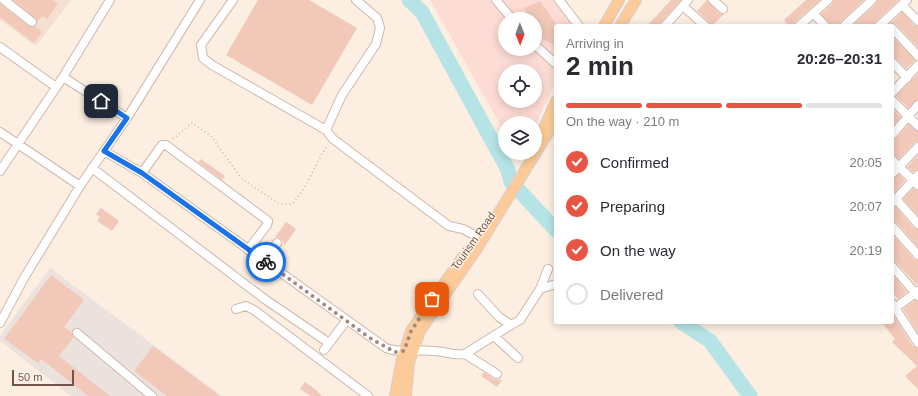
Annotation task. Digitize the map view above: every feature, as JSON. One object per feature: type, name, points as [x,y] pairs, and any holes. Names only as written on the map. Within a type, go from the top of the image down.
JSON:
[{"type":"main road","points":[[605,24],[619,0]]},
{"type":"main road","points":[[621,24],[636,0]]},
{"type":"main road","points":[[542,135],[554,106]]},
{"type":"main road","points":[[542,138],[554,122]]},
{"type":"main road","name":"Tourism Road","points":[[489,225],[526,160]]},
{"type":"main road","name":"Tourism Road","points":[[408,351],[428,317],[489,225],[528,160]]},
{"type":"main road","name":"Tourism Road","points":[[395,396],[408,351],[411,331],[440,288],[480,238]]},
{"type":"main road","points":[[407,392],[408,351]]},
{"type":"street","points":[[4,0],[32,22]]},
{"type":"street","points":[[0,171],[56,87],[110,0]]},
{"type":"street","points":[[0,323],[24,278],[80,186],[127,118],[200,0]]},
{"type":"street","points":[[233,0],[201,45],[203,58],[212,65],[326,130],[333,139],[448,226],[463,229],[480,238]]},
{"type":"street","points":[[326,130],[342,95],[376,44],[380,28],[377,18],[356,0]]},
{"type":"street","points":[[496,0],[506,12]]},
{"type":"street","points":[[560,0],[578,24]]},
{"type":"street","points":[[713,0],[723,9]]},
{"type":"street","points":[[801,24],[828,0]]},
{"type":"street","points":[[846,24],[872,0]]},
{"type":"street","points":[[667,24],[686,3],[702,24]]},
{"type":"street","points":[[888,24],[905,3],[918,22]]},
{"type":"street","points":[[813,13],[823,24]]},
{"type":"street","points":[[894,32],[918,56]]},
{"type":"street","points":[[0,47],[56,87]]},
{"type":"street","points":[[542,51],[554,62]]},
{"type":"street","points":[[894,64],[907,78]]},
{"type":"street","points":[[894,91],[918,65]]},
{"type":"street","points":[[62,77],[127,118]]},
{"type":"street","points":[[894,102],[918,126]]},
{"type":"street","points":[[894,133],[918,105]]},
{"type":"street","points":[[0,132],[80,186]]},
{"type":"street","points":[[142,173],[162,145],[166,145],[268,221],[267,226],[248,250]]},
{"type":"street","points":[[894,172],[918,147]]},
{"type":"street","points":[[104,151],[142,173],[346,321],[386,348],[395,352],[435,351],[451,355],[465,354],[520,320],[540,289],[548,269]]},
{"type":"street","points":[[894,162],[916,180],[894,201],[918,224]]},
{"type":"street","points":[[92,168],[327,346],[346,321]]},
{"type":"street","points":[[894,228],[918,255]]},
{"type":"street","points":[[264,261],[276,243]]},
{"type":"street","points":[[894,268],[917,293],[894,306],[918,343]]},
{"type":"street","points":[[540,289],[554,285]]},
{"type":"street","points":[[478,294],[499,317],[511,325]]},
{"type":"street","points":[[236,309],[246,306],[254,310],[368,396]]},
{"type":"street","points":[[77,333],[150,396]]},
{"type":"street","points":[[494,336],[518,358]]},
{"type":"street","points":[[465,354],[497,374]]},
{"type":"path","points":[[166,145],[192,123],[210,136],[241,178],[279,204],[292,204],[302,194],[322,154],[333,139]]},
{"type":"shaded area","points":[[0,0],[71,0],[36,46],[0,20]]},
{"type":"shaded area","points":[[430,0],[557,0],[575,24],[554,24],[554,86],[540,116],[498,116],[498,121]]},
{"type":"shaded area","points":[[50,268],[222,396],[71,396],[0,341],[0,336]]},
{"type":"building","points":[[13,0],[52,0],[58,4],[47,19],[42,16],[37,22],[35,18]]},
{"type":"building","points":[[258,0],[309,0],[357,28],[312,105],[226,55]]},
{"type":"building","points":[[671,0],[681,0],[660,24],[649,24]]},
{"type":"building","points":[[707,0],[719,13],[724,14],[714,24],[710,24],[697,11]]},
{"type":"building","points":[[806,0],[820,0],[794,24],[787,24],[784,20]]},
{"type":"building","points":[[833,0],[864,0],[840,24],[828,24],[821,14],[832,4]]},
{"type":"building","points":[[877,0],[899,0],[874,24],[854,24],[876,4]]},
{"type":"building","points":[[540,1],[556,24],[554,24],[554,45],[542,39],[542,12],[526,12],[524,8]]},
{"type":"building","points":[[0,4],[29,26],[35,26],[42,32],[34,43],[0,17]]},
{"type":"building","points":[[902,12],[914,25],[918,26],[918,48],[896,24],[891,23]]},
{"type":"building","points":[[894,38],[915,60],[906,69],[894,58]]},
{"type":"building","points":[[918,73],[918,100],[908,108],[896,96]]},
{"type":"building","points":[[894,110],[901,117],[894,125]]},
{"type":"building","points":[[909,124],[918,131],[918,142],[914,143],[899,159],[894,156],[894,140]]},
{"type":"building","points":[[918,155],[918,170],[913,172],[907,167]]},
{"type":"building","points":[[201,159],[225,176],[222,180],[198,162]]},
{"type":"building","points":[[899,174],[905,180],[894,193],[894,178]]},
{"type":"building","points":[[913,188],[918,190],[918,216],[903,199]]},
{"type":"building","points":[[896,207],[914,228],[918,229],[918,247],[894,222],[894,208]]},
{"type":"building","points":[[101,208],[119,221],[112,231],[97,221],[100,217],[96,214]]},
{"type":"building","points":[[286,222],[296,229],[285,245],[280,238],[275,237]]},
{"type":"building","points":[[894,236],[914,259],[918,260],[918,286],[894,262]]},
{"type":"building","points":[[51,275],[84,300],[64,327],[72,332],[74,337],[59,356],[110,396],[88,396],[41,359],[38,363],[4,339]]},
{"type":"building","points":[[894,276],[907,292],[898,299],[894,294]]},
{"type":"building","points":[[915,300],[918,301],[918,333],[903,309]]},
{"type":"building","points":[[894,316],[913,346],[918,348],[918,389],[905,376],[917,366],[892,342],[895,339],[884,324],[894,324]]},
{"type":"building","points":[[153,346],[220,396],[167,396],[134,371]]},
{"type":"building","points":[[484,372],[494,379],[502,380],[497,387],[481,376]]},
{"type":"building","points":[[305,382],[322,396],[311,396],[300,389]]},
{"type":"waterway","points":[[409,0],[422,12],[508,170],[511,182],[554,228]]},
{"type":"waterway","points":[[684,324],[710,341],[750,396]]},
{"type":"way so far","points":[[266,262],[370,338],[395,352],[404,351],[411,331],[432,299]]},
{"type":"route","points":[[101,101],[127,118],[104,151],[142,173],[266,262]]}]
